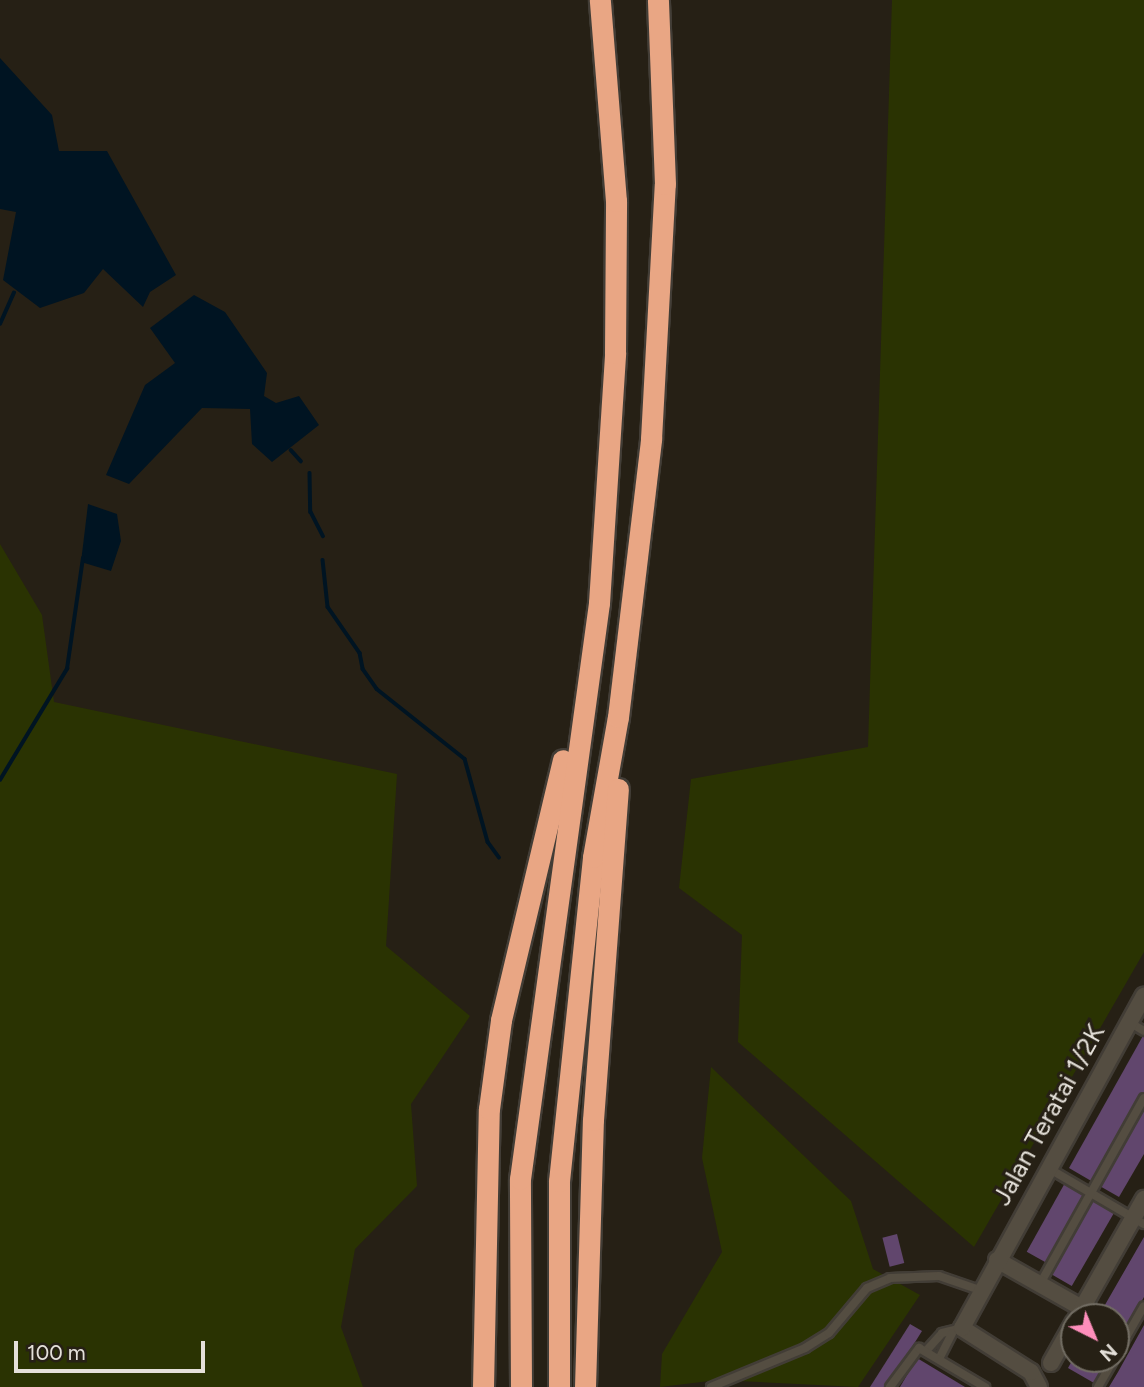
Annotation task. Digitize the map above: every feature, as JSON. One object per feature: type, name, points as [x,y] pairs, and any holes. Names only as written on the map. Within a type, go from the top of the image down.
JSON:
[{"type":"highway","points":[[521,1387],[520,1179],[599,603],[617,311],[616,201],[600,0]]},
{"type":"highway","points":[[559,1387],[559,1181],[593,857],[618,717],[650,439],[665,184],[658,0]]},
{"type":"highway","points":[[662,60],[670,0]]},
{"type":"highway","points":[[483,1387],[489,1109],[501,1020],[599,603]]},
{"type":"highway","points":[[585,1387],[593,1120],[619,786],[618,717]]},
{"type":"street","name":"Jalan Teratai 1/2K","points":[[957,1331],[1144,995]]},
{"type":"street","points":[[1086,1303],[1139,1221],[1144,1199]]},
{"type":"street","points":[[997,1260],[1040,1284],[1063,1303]]},
{"type":"street","points":[[957,1331],[1031,1371],[1038,1387]]},
{"type":"street","points":[[1051,1363],[1060,1347]]},
{"type":"lane","points":[[1129,1022],[1144,1031]]},
{"type":"lane","points":[[1040,1284],[1144,1098]]},
{"type":"lane","points":[[1048,1168],[1139,1221]]},
{"type":"lane","points":[[711,1387],[805,1348],[829,1333],[867,1289],[890,1278],[939,1276],[979,1290]]},
{"type":"lane","points":[[1130,1331],[1144,1306]]},
{"type":"lane","points":[[926,1351],[942,1333],[957,1331]]},
{"type":"lane","points":[[939,1359],[957,1331]]},
{"type":"lane","points":[[890,1387],[912,1351],[926,1351],[985,1387]]},
{"type":"green space","points":[[892,0],[1144,0],[1144,952],[974,1247],[738,1042],[742,935],[679,888],[691,779],[868,747]]},
{"type":"green space","points":[[0,544],[42,615],[54,702],[397,774],[386,946],[470,1016],[411,1104],[417,1186],[355,1249],[341,1327],[363,1387],[0,1387]]},
{"type":"green space","points":[[711,1067],[851,1201],[873,1269],[920,1295],[858,1387],[718,1380],[660,1387],[662,1354],[722,1252],[702,1158]]},
{"type":"water","points":[[0,58],[52,115],[59,151],[107,151],[176,275],[150,292],[143,307],[103,269],[84,293],[40,308],[3,280],[16,212],[0,209]]},
{"type":"water","points":[[194,295],[225,312],[267,373],[264,396],[276,403],[299,396],[319,425],[272,462],[252,444],[250,409],[202,408],[129,484],[106,475],[145,385],[175,363],[150,328]]},
{"type":"water","points":[[88,504],[117,514],[121,541],[111,571],[81,562]]},
{"type":"building","points":[[1144,1034],[1144,1092],[1093,1182],[1069,1168]]},
{"type":"building","points":[[1144,1106],[1144,1154],[1119,1197],[1098,1185]]},
{"type":"building","points":[[1066,1181],[1088,1193],[1049,1264],[1027,1252]]},
{"type":"building","points":[[1092,1195],[1116,1209],[1072,1286],[1048,1272]]},
{"type":"building","points":[[897,1234],[904,1263],[890,1267],[882,1238]]},
{"type":"building","points":[[1144,1237],[1144,1297],[1130,1322],[1130,1303],[1106,1303]]},
{"type":"building","points":[[910,1324],[922,1331],[887,1387],[870,1387]]},
{"type":"building","points":[[1144,1325],[1144,1387],[1109,1387],[1117,1373],[1130,1373],[1130,1350]]},
{"type":"building","points":[[917,1358],[965,1387],[900,1387]]},
{"type":"building","points":[[1077,1373],[1100,1373],[1094,1383]]},
{"type":"waterway","points":[[0,324],[14,293]]},
{"type":"waterway","points":[[291,450],[301,461]]},
{"type":"waterway","points":[[310,473],[311,512],[323,536]]},
{"type":"waterway","points":[[0,780],[67,669],[83,558]]},
{"type":"waterway","points":[[323,560],[328,607],[360,653],[363,669],[377,689],[465,759],[488,842],[499,857]]}]
